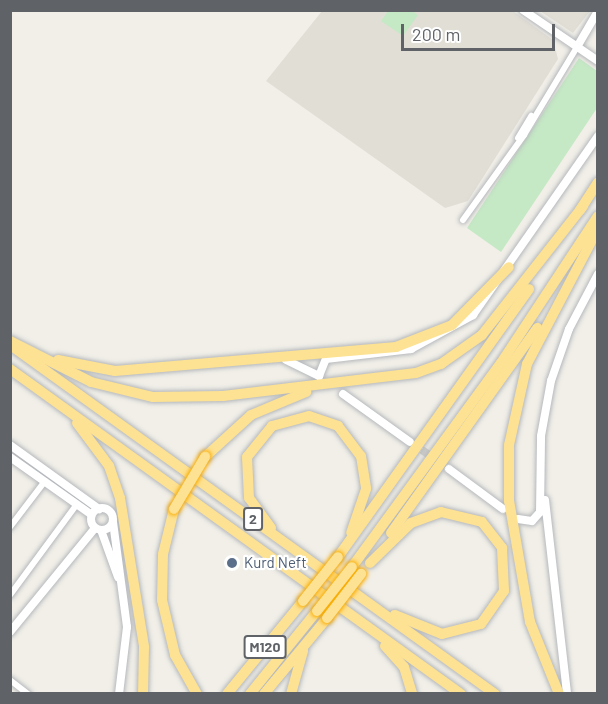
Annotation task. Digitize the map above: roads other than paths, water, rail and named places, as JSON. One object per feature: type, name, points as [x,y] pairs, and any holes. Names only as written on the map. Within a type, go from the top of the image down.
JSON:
[{"type":"highway","points":[[338,557],[465,383],[597,182]]},
{"type":"highway","points":[[197,693],[175,655],[162,600],[163,554],[174,509],[205,457],[240,422],[272,404],[365,381],[429,369],[470,346],[505,310],[583,206]]},
{"type":"highway","name":"M120","points":[[250,693],[352,567],[501,363],[597,216]]},
{"type":"highway","points":[[559,693],[530,622],[511,515],[508,460],[522,378],[597,229]]},
{"type":"highway","points":[[10,343],[77,366],[115,371],[257,360],[414,343],[469,312],[509,267]]},
{"type":"highway","points":[[264,693],[370,563],[574,272]]},
{"type":"highway","name":"2","points":[[10,343],[495,693]]},
{"type":"highway","points":[[29,349],[91,382],[153,397],[365,381]]},
{"type":"highway","name":"2","points":[[10,369],[461,693]]},
{"type":"highway","points":[[21,377],[84,431],[109,466],[134,567],[144,647],[143,693]]},
{"type":"highway","points":[[282,540],[249,498],[247,457],[276,424],[300,416],[323,418],[353,441],[366,472],[360,509],[338,557]]},
{"type":"highway","points":[[358,596],[424,630],[452,634],[490,615],[507,582],[506,560],[497,538],[482,522],[451,512],[411,523],[370,563]]},
{"type":"highway","name":"M120","points":[[227,693],[338,557]]},
{"type":"highway","points":[[347,612],[399,661],[412,693]]},
{"type":"highway","points":[[291,693],[298,662],[319,627]]},
{"type":"street","points":[[529,10],[575,47]]},
{"type":"street","points":[[523,11],[597,61]]},
{"type":"street","points":[[463,220],[518,142],[597,11]]},
{"type":"street","points":[[257,360],[293,360],[319,376],[326,359],[401,351],[444,335],[481,307],[597,136]]},
{"type":"street","points":[[518,519],[532,521],[540,512],[540,461],[550,381],[568,329],[597,274]]},
{"type":"street","points":[[343,394],[410,442]]},
{"type":"street","points":[[10,445],[99,509],[110,511],[127,627],[119,693]]},
{"type":"street","points":[[12,459],[92,515],[122,607],[114,693]]},
{"type":"street","points":[[540,461],[567,693]]},
{"type":"street","points":[[449,469],[503,509]]},
{"type":"street","points":[[10,527],[45,482]]},
{"type":"street","points":[[10,595],[77,504]]},
{"type":"street","points":[[92,515],[99,509]]},
{"type":"street","points":[[10,632],[14,621],[98,529],[113,522]]},
{"type":"street","points":[[10,680],[28,693]]},
{"type":"tunnel","points":[[412,443],[436,460]]},
{"type":"place","name":"Kurd Neft","points":[[232,563]]}]
